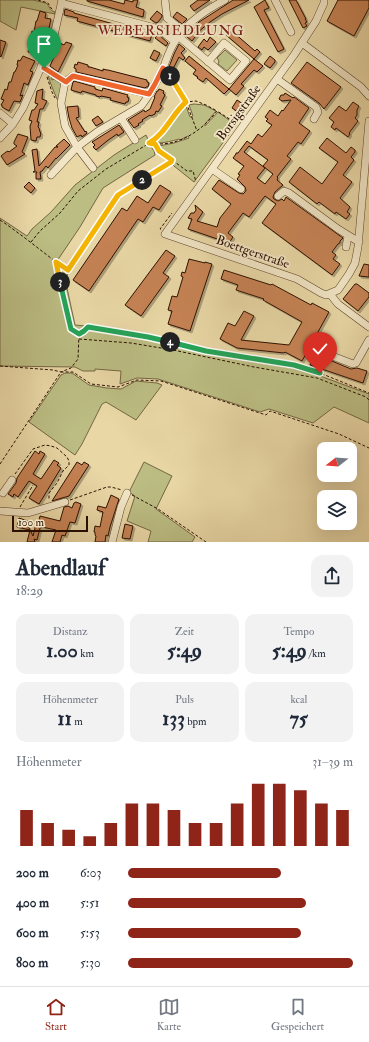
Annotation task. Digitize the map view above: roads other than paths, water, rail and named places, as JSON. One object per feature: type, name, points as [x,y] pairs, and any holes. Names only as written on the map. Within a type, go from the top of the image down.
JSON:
[{"type":"street","points":[[165,0],[167,18],[179,36],[208,62],[230,80],[246,61],[224,43],[208,62]]},
{"type":"street","points":[[51,175],[77,147],[97,132],[141,106],[155,84],[167,57],[179,36],[192,22],[209,9],[225,0]]},
{"type":"street","points":[[275,0],[291,32]]},
{"type":"street","name":"Borsigstraße","points":[[165,234],[294,55],[316,21],[324,0]]},
{"type":"street","points":[[0,138],[13,124],[43,67],[53,40],[62,1],[179,36]]},
{"type":"street","points":[[302,43],[361,87],[369,96]]},
{"type":"street","points":[[43,67],[66,82]]},
{"type":"street","points":[[93,168],[77,147],[65,126],[61,103],[66,82],[73,76],[149,94]]},
{"type":"street","points":[[277,79],[316,107],[318,112],[314,119]]},
{"type":"street","points":[[0,113],[13,124]]},
{"type":"street","points":[[121,118],[135,140]]},
{"type":"street","points":[[330,294],[338,290],[355,263],[366,189],[369,121]]},
{"type":"street","points":[[212,169],[241,189]]},
{"type":"street","points":[[278,196],[284,191],[290,193],[348,236],[359,242]]},
{"type":"street","name":"Boettgerstraße","points":[[165,234],[297,279],[320,293],[326,295],[330,294],[338,304],[369,327]]},
{"type":"street","points":[[346,247],[348,236]]},
{"type":"street","points":[[327,354],[356,364],[369,340]]},
{"type":"street","points":[[3,493],[12,480]]},
{"type":"street","points":[[112,542],[121,507],[127,493]]},
{"type":"street","points":[[0,511],[28,513],[65,502]]},
{"type":"district","name":"WEBERSIEDLUNG","points":[[171,30]]}]
